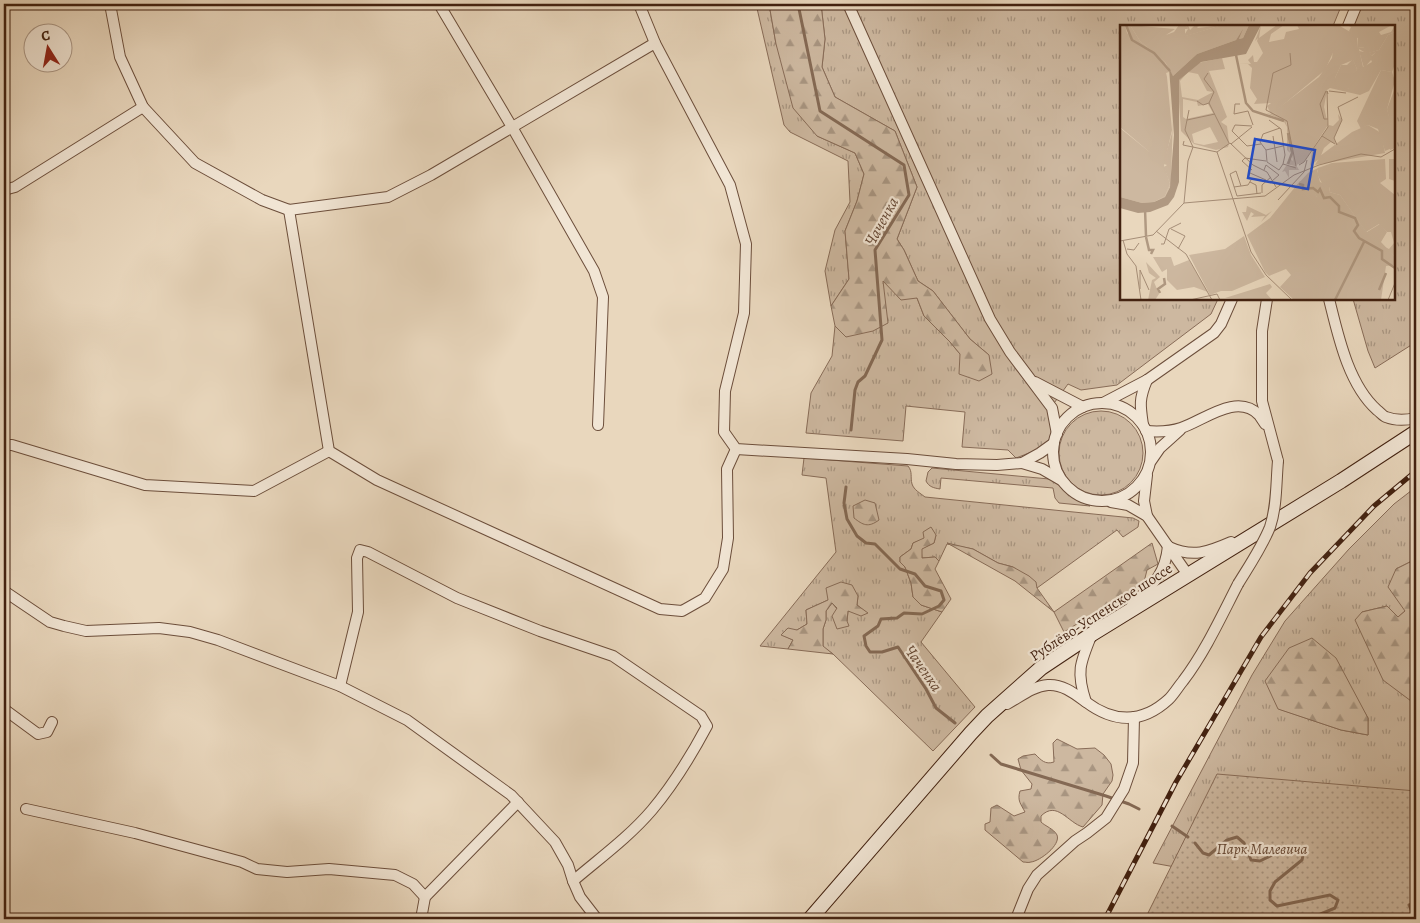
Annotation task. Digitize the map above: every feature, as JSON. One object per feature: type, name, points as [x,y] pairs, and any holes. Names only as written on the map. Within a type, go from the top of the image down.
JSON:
[{"type":"main road","name":"Рублёво-Успенское шоссе","points":[[810,919],[987,716],[1042,668],[1120,616],[1416,432]]},
{"type":"street","points":[[110,4],[120,57],[144,107],[195,163],[262,200],[289,210],[388,196],[431,175],[655,43]]},
{"type":"street","points":[[639,4],[655,43],[730,186],[746,244],[744,313],[725,390],[724,432],[736,449]]},
{"type":"street","points":[[848,4],[990,319],[1010,352],[1052,408],[1055,439],[1054,462],[1061,480]]},
{"type":"street","points":[[1348,25],[1357,4]]},
{"type":"street","points":[[443,6],[594,270],[602,297],[598,425]]},
{"type":"street","points":[[4,190],[15,188],[144,107]]},
{"type":"street","points":[[289,210],[329,451],[377,480],[660,609],[682,611],[705,598],[723,569],[728,538],[727,469],[736,449]]},
{"type":"street","points":[[736,449],[907,459],[956,464],[997,465],[1022,462],[1040,453],[1055,439],[1067,418],[1083,407],[1102,403],[1147,380],[1214,333],[1221,324],[1232,300]]},
{"type":"street","points":[[987,716],[1029,691],[1049,684],[1073,692],[1110,716],[1134,717],[1153,711],[1170,698],[1195,665],[1238,584],[1261,548],[1270,526],[1276,501],[1278,461],[1262,401],[1262,330],[1267,300]]},
{"type":"street","points":[[1329,300],[1341,343],[1353,376],[1369,402],[1385,417],[1406,420],[1416,418]]},
{"type":"street","points":[[1032,380],[1083,407]]},
{"type":"street","points":[[1147,380],[1140,403],[1144,428],[1151,448],[1144,500],[1147,516],[1188,575]]},
{"type":"street","points":[[1102,403],[1121,407],[1137,418],[1144,428],[1165,432],[1182,428],[1232,406],[1247,408],[1258,414],[1269,429]]},
{"type":"street","points":[[1102,502],[1121,498],[1137,487],[1164,444],[1182,428]]},
{"type":"street","points":[[4,445],[12,445],[145,485],[254,491],[329,451]]},
{"type":"street","points":[[1022,462],[1042,469],[1061,480],[1068,488],[1084,498],[1128,505],[1147,516]]},
{"type":"street","points":[[1168,546],[1190,554],[1202,553],[1259,530]]},
{"type":"street","points":[[1120,616],[1156,581],[1164,569],[1168,546]]},
{"type":"street","points":[[340,686],[358,612],[357,558],[360,550],[368,552],[457,598],[540,631],[613,656],[701,716],[707,726],[653,809],[630,833],[573,881]]},
{"type":"street","points":[[4,591],[50,622],[64,626],[86,631],[159,628],[190,632],[218,640],[340,686],[408,720],[518,802],[555,842],[568,865],[580,897],[597,919]]},
{"type":"street","points":[[1086,702],[1080,681],[1080,670],[1082,658],[1092,634]]},
{"type":"street","points":[[4,710],[38,734],[46,732],[52,722]]},
{"type":"street","points":[[1016,919],[1028,889],[1037,875],[1075,841],[1106,818],[1124,789],[1133,763],[1134,717]]},
{"type":"street","points":[[422,919],[425,897],[518,802]]},
{"type":"street","points":[[26,810],[135,833],[242,862],[257,870],[287,872],[338,870],[395,875],[413,884],[425,897]]},
{"type":"green space","points":[[756,4],[769,4],[776,44],[817,136],[855,153],[864,174],[857,201],[845,231],[849,279],[831,306],[825,271],[835,230],[850,202],[848,161],[790,132],[784,125]]},
{"type":"green space","points":[[769,4],[821,4],[825,39],[822,67],[835,97],[895,131],[917,187],[897,239],[918,281],[933,291],[970,339],[989,355],[992,374],[979,381],[959,374],[960,354],[924,316],[917,298],[901,300],[883,281],[888,323],[873,331],[846,337],[835,326],[831,306],[849,279],[845,231],[857,201],[864,174],[855,153],[817,136],[793,108],[776,44]]},
{"type":"green space","points":[[821,4],[1342,4],[1333,25],[1120,25],[1120,300],[1218,300],[1211,314],[1117,385],[1081,390],[1068,384],[1049,410],[1053,433],[1051,442],[1016,458],[1008,450],[962,447],[965,412],[906,406],[903,441],[806,433],[811,393],[832,356],[835,326],[846,337],[882,280],[917,298],[924,316],[960,354],[989,355],[970,339],[933,291],[918,281],[897,239],[917,187],[895,131],[835,97],[822,67],[825,39]]},
{"type":"green space","points":[[1362,4],[1416,4],[1416,342],[1375,368],[1353,300],[1395,300],[1395,25],[1353,25]]},
{"type":"green space","points":[[1101,411],[1117,414],[1131,423],[1140,437],[1143,453],[1140,469],[1131,483],[1117,492],[1101,495],[1085,492],[1071,483],[1062,469],[1059,453],[1062,437],[1071,423],[1085,414]]},
{"type":"green space","points":[[804,458],[908,466],[913,486],[925,497],[1133,518],[1139,521],[1138,527],[1123,537],[1117,530],[1037,588],[1013,567],[998,563],[973,549],[947,544],[939,561],[935,557],[922,558],[921,549],[934,543],[936,535],[913,543],[911,549],[900,557],[900,562],[905,567],[911,583],[913,597],[921,605],[942,612],[921,642],[975,707],[933,751],[833,654],[823,647],[826,611],[832,603],[847,621],[848,611],[867,613],[857,605],[858,596],[828,600],[806,610],[807,624],[782,635],[793,640],[788,649],[760,646],[836,552],[826,478],[802,475]]},
{"type":"green space","points":[[932,468],[1049,479],[1060,483],[1067,492],[1090,506],[1059,503],[1055,498],[1053,488],[941,478],[940,489],[930,486],[926,481],[928,472]]},
{"type":"green space","points":[[1416,487],[1416,559],[1396,569],[1405,611],[1398,617],[1387,606],[1362,612],[1416,707],[1416,850],[1301,919],[1197,871],[1153,863],[1252,675],[1285,621],[1349,549],[1394,504]],"holes":[[[1356,698],[1368,718],[1368,735],[1341,730],[1279,709]]]},
{"type":"green space","points":[[865,500],[875,503],[879,520],[869,525],[863,524],[854,518],[853,506]]},
{"type":"green space","points":[[931,527],[936,535],[934,543],[922,549],[922,558],[935,557],[939,561],[935,569],[951,599],[942,612],[921,605],[913,597],[911,583],[905,567],[900,562],[900,557],[911,549],[913,543],[924,538],[923,532]]},
{"type":"green space","points":[[947,543],[973,549],[998,563],[1013,567],[1029,576],[1036,582],[1037,588],[1054,612],[1015,581]]},
{"type":"green space","points":[[1152,543],[1158,564],[1147,570],[1144,582],[1064,632],[1054,612]]},
{"type":"green space","points":[[1416,559],[1416,707],[1415,704],[1383,680],[1355,620],[1362,612],[1387,606],[1398,617],[1405,611],[1388,587],[1396,569]]},
{"type":"green space","points":[[841,582],[852,585],[858,596],[857,605],[868,613],[861,616],[848,611],[847,621],[849,626],[837,629],[832,616],[837,608],[832,603],[826,611],[823,646],[833,654],[788,649],[793,640],[781,635],[788,628],[797,630],[807,624],[806,610],[828,600],[826,588]]},
{"type":"green space","points":[[1312,638],[1336,658],[1368,718],[1368,735],[1341,730],[1278,709],[1265,681],[1289,648]]},
{"type":"green space","points":[[1057,739],[1077,749],[1095,748],[1111,764],[1112,781],[1103,794],[1102,805],[1083,827],[1057,811],[1052,810],[1041,816],[1041,822],[1057,835],[1056,843],[1049,852],[1039,859],[1023,862],[985,830],[985,824],[990,822],[991,808],[997,805],[1014,816],[1025,812],[1019,800],[1019,794],[1020,791],[1031,789],[1032,784],[1021,770],[1018,759],[1035,754],[1041,760],[1054,762],[1053,743]]},
{"type":"green space","name":"Парк Малевича","points":[[1217,774],[1416,791],[1416,919],[1145,919]]},
{"type":"waterway","name":"Чаченка","points":[[798,4],[820,111],[904,165],[909,195],[875,250],[882,340],[865,376],[858,382],[855,390],[851,430]]},
{"type":"waterway","name":"Чаченка","points":[[846,487],[844,503],[847,519],[857,536],[866,543],[875,544],[900,569],[915,574],[925,586],[941,591],[944,600],[939,606],[922,614],[904,613],[897,618],[881,619],[878,626],[864,636],[866,646],[870,652],[882,652],[898,647],[926,689],[936,708],[955,723]]},
{"type":"waterway","name":"Чаченка","points":[[991,755],[1001,764],[1106,796],[1139,809]]},
{"type":"waterway","name":"Чаченка","points":[[1172,826],[1188,837]]},
{"type":"waterway","name":"Чаченка","points":[[1195,843],[1203,853],[1209,855],[1227,840],[1237,837],[1244,843],[1251,860],[1260,861],[1284,849],[1294,848],[1304,851],[1302,860],[1275,882],[1270,891],[1270,900],[1277,906],[1330,895],[1338,900],[1335,908],[1309,919]]},
{"type":"waterway","name":"Чаченка","points":[[1415,919],[1409,905],[1416,903]]},
{"type":"railway","points":[[1105,919],[1176,782],[1261,637],[1310,573],[1374,506],[1416,471]]}]
